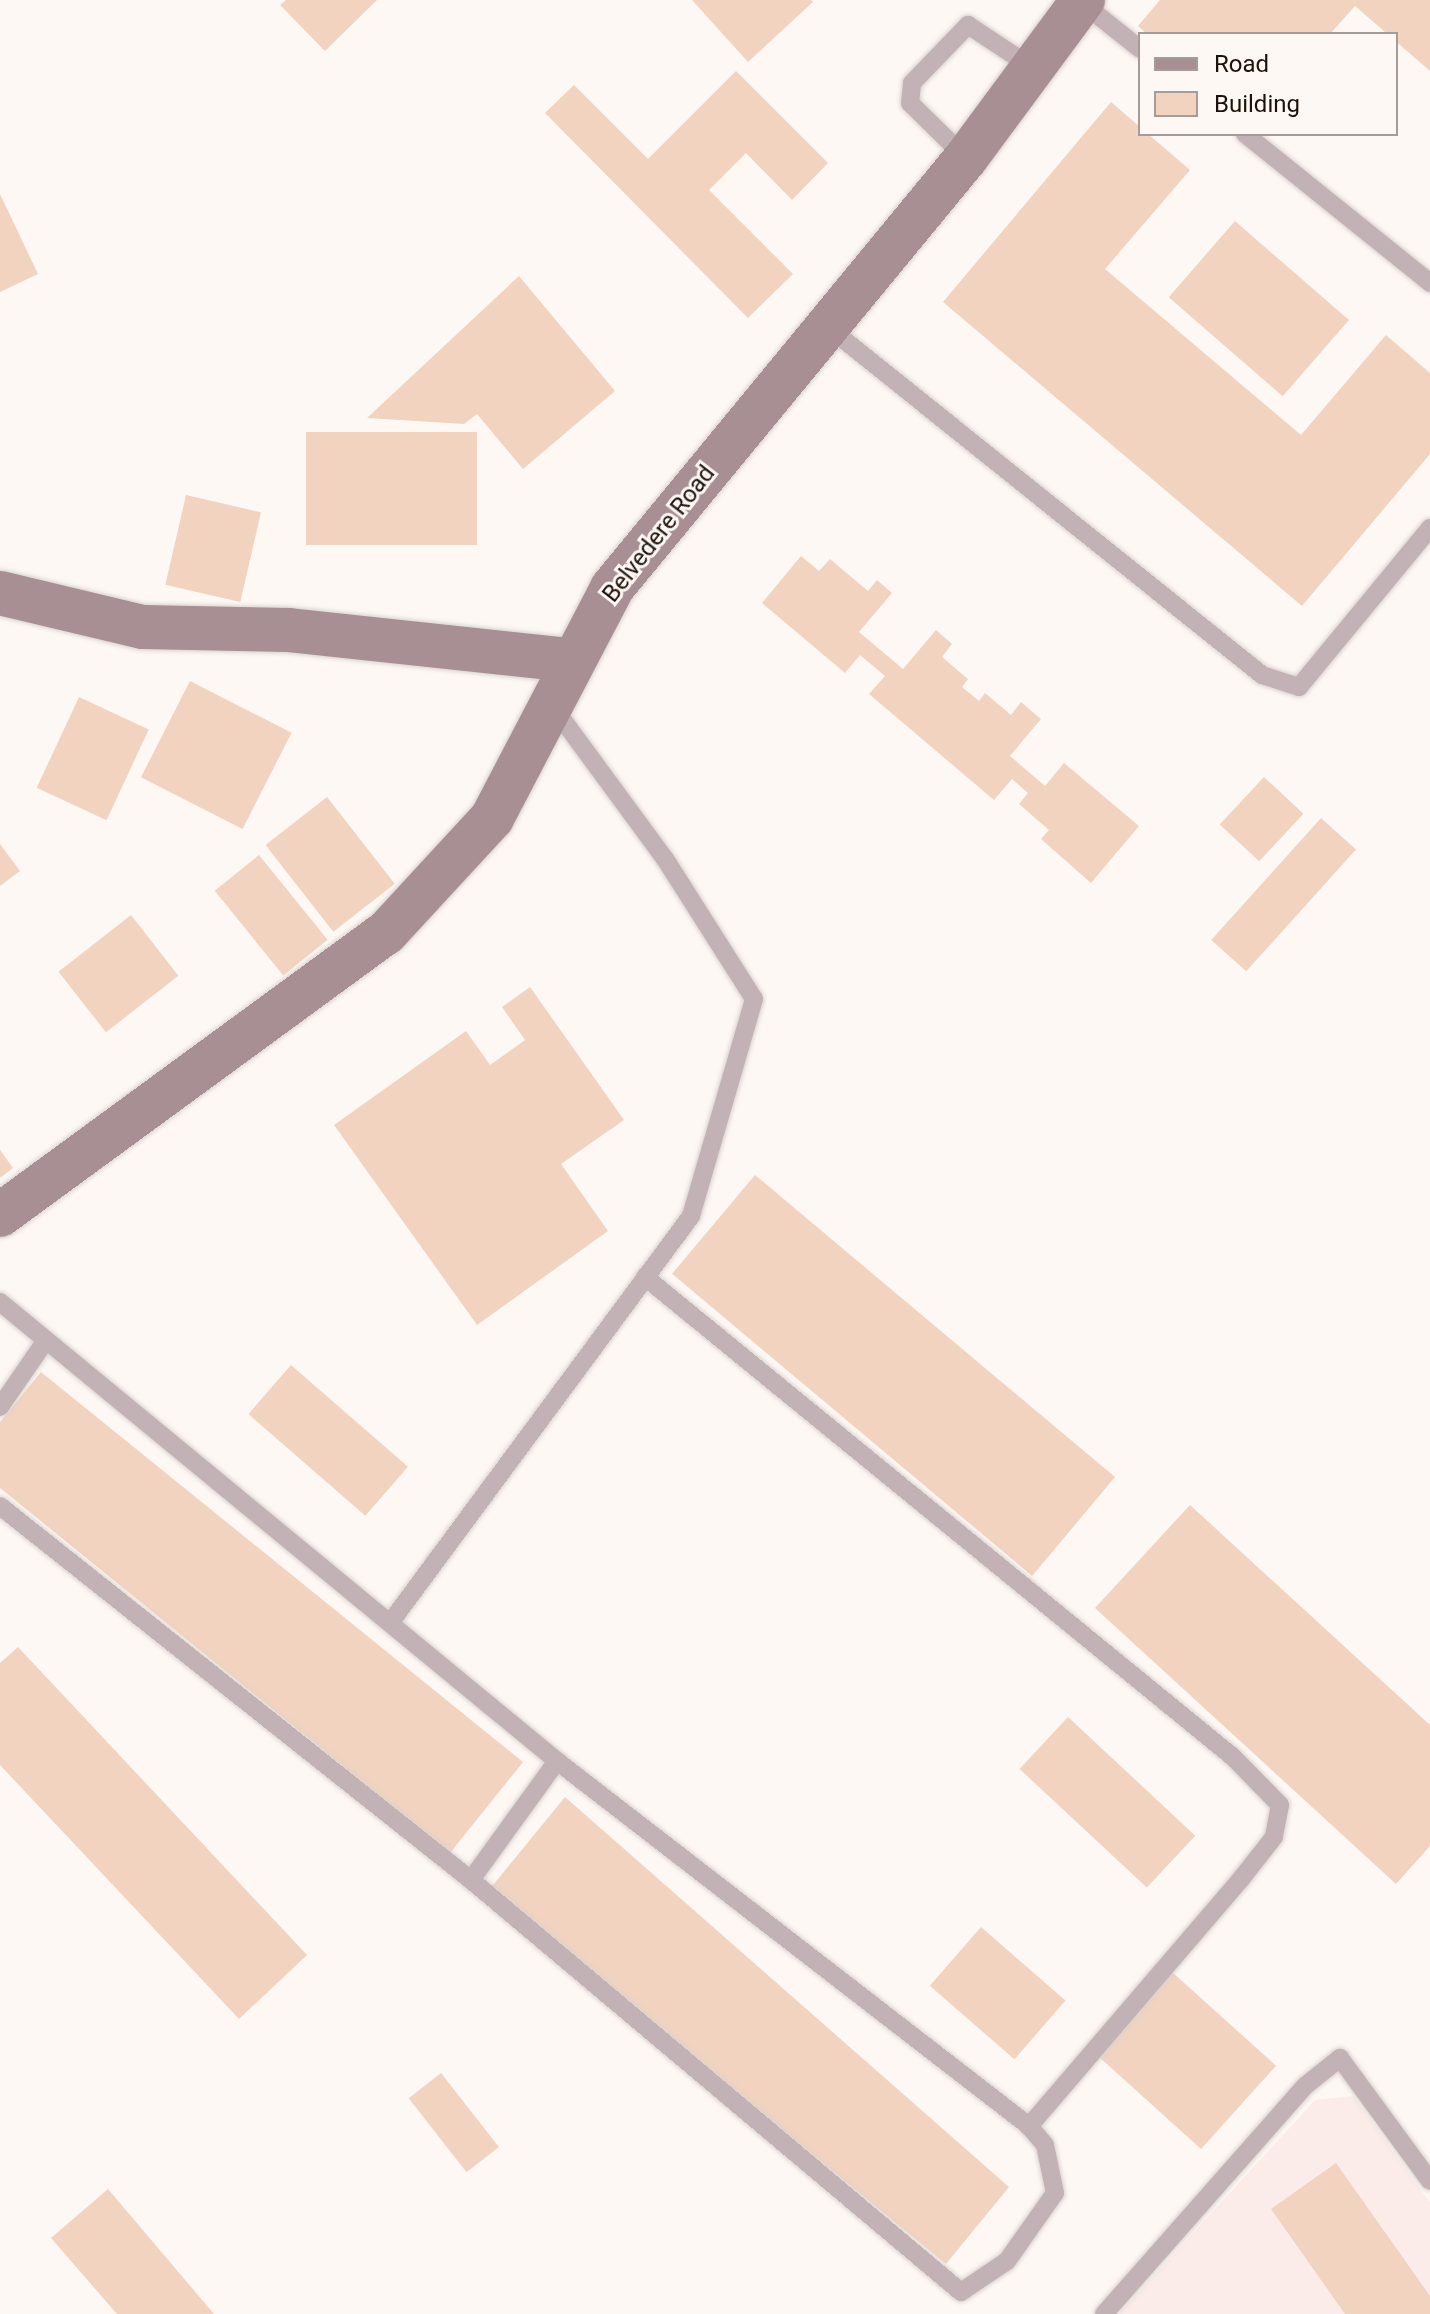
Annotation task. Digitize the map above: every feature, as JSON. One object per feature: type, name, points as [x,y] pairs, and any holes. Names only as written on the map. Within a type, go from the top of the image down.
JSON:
[{"type":"main road","name":"Belvedere Road","points":[[0,1215],[386,933],[492,818],[555,709],[571,660],[612,588],[966,158],[1082,1]]},
{"type":"main road","points":[[0,593],[143,627],[288,630],[571,660]]},
{"type":"lane","points":[[1082,1],[1138,47]]},
{"type":"lane","points":[[966,158],[910,103],[912,83],[968,25],[1033,68]]},
{"type":"lane","points":[[1247,136],[1430,283]]},
{"type":"lane","points":[[827,327],[1262,675],[1299,687],[1430,528]]},
{"type":"lane","points":[[390,1623],[691,1216],[754,999],[665,859],[555,709]]},
{"type":"lane","points":[[645,1277],[1233,1757],[1280,1805],[1274,1837],[1250,1868],[1029,2126]]},
{"type":"lane","points":[[0,1302],[557,1761],[1029,2126],[1045,2145],[1055,2193],[1007,2261],[961,2292],[471,1880],[0,1506]]},
{"type":"lane","points":[[0,1407],[46,1340]]},
{"type":"lane","points":[[471,1880],[557,1761]]},
{"type":"lane","points":[[1104,2314],[1305,2086],[1340,2058],[1430,2181]]},
{"type":"shaded area","points":[[1353,2096],[1430,2203],[1430,2314],[1119,2314],[1315,2100]]},
{"type":"building","points":[[286,0],[377,0],[325,51],[280,5]]},
{"type":"building","points":[[692,0],[811,0],[813,2],[748,62]]},
{"type":"building","points":[[1160,0],[1430,0],[1430,71],[1398,43],[1398,32],[1385,32],[1355,6],[1332,32],[1145,32],[1138,26]]},
{"type":"building","points":[[736,71],[828,163],[792,200],[746,153],[709,190],[793,274],[748,318],[545,113],[574,85],[648,159]]},
{"type":"building","points":[[1111,102],[1138,125],[1138,136],[1150,136],[1190,170],[1105,269],[1301,435],[1386,335],[1430,373],[1430,454],[1302,606],[943,302]]},
{"type":"building","points":[[0,194],[38,274],[0,292]]},
{"type":"building","points":[[1235,221],[1349,320],[1283,396],[1169,297]]},
{"type":"building","points":[[519,276],[615,391],[523,469],[477,414],[464,424],[367,418]]},
{"type":"building","points":[[306,432],[477,432],[477,545],[306,545]]},
{"type":"building","points":[[186,495],[261,512],[240,602],[165,585]]},
{"type":"building","points":[[801,556],[819,571],[830,559],[868,591],[877,580],[892,593],[859,632],[903,669],[936,630],[952,644],[942,657],[968,679],[962,687],[979,701],[985,693],[1011,715],[1021,702],[1041,719],[1010,756],[1045,786],[1064,763],[1139,826],[1091,883],[1041,839],[1049,830],[1019,804],[1028,793],[1012,779],[994,800],[869,694],[885,676],[860,655],[845,673],[762,603]]},
{"type":"building","points":[[190,681],[292,733],[243,829],[141,777]]},
{"type":"building","points":[[79,697],[149,730],[107,820],[37,788]]},
{"type":"building","points":[[1264,777],[1303,814],[1259,861],[1220,825]]},
{"type":"building","points":[[327,797],[395,884],[333,932],[266,845]]},
{"type":"building","points":[[1321,818],[1356,849],[1246,971],[1211,940]]},
{"type":"building","points":[[0,844],[20,871],[0,886]]},
{"type":"building","points":[[259,855],[328,940],[283,976],[215,891]]},
{"type":"building","points":[[131,915],[178,976],[106,1032],[59,972]]},
{"type":"building","points":[[530,987],[624,1120],[561,1164],[608,1231],[477,1325],[334,1125],[466,1031],[490,1065],[525,1040],[502,1007]]},
{"type":"building","points":[[0,1150],[13,1168],[0,1178]]},
{"type":"building","points":[[755,1175],[1115,1477],[1032,1576],[672,1274]]},
{"type":"building","points":[[291,1365],[408,1467],[365,1516],[248,1414]]},
{"type":"building","points":[[41,1372],[523,1762],[450,1853],[0,1488],[0,1422]]},
{"type":"building","points":[[1190,1505],[1430,1725],[1430,1846],[1396,1884],[1095,1608]]},
{"type":"building","points":[[18,1647],[307,1955],[239,2019],[0,1765],[0,1663]]},
{"type":"building","points":[[1068,1717],[1195,1836],[1147,1888],[1020,1769]]},
{"type":"building","points":[[565,1797],[1009,2187],[946,2264],[489,1890]]},
{"type":"building","points":[[981,1927],[1066,2000],[1014,2059],[930,1986]]},
{"type":"building","points":[[1172,1972],[1276,2066],[1201,2149],[1097,2055]]},
{"type":"building","points":[[441,2073],[499,2147],[467,2172],[409,2098]]},
{"type":"building","points":[[1336,2163],[1430,2296],[1430,2314],[1345,2314],[1271,2209]]},
{"type":"building","points":[[108,2189],[214,2314],[117,2314],[51,2238]]}]
